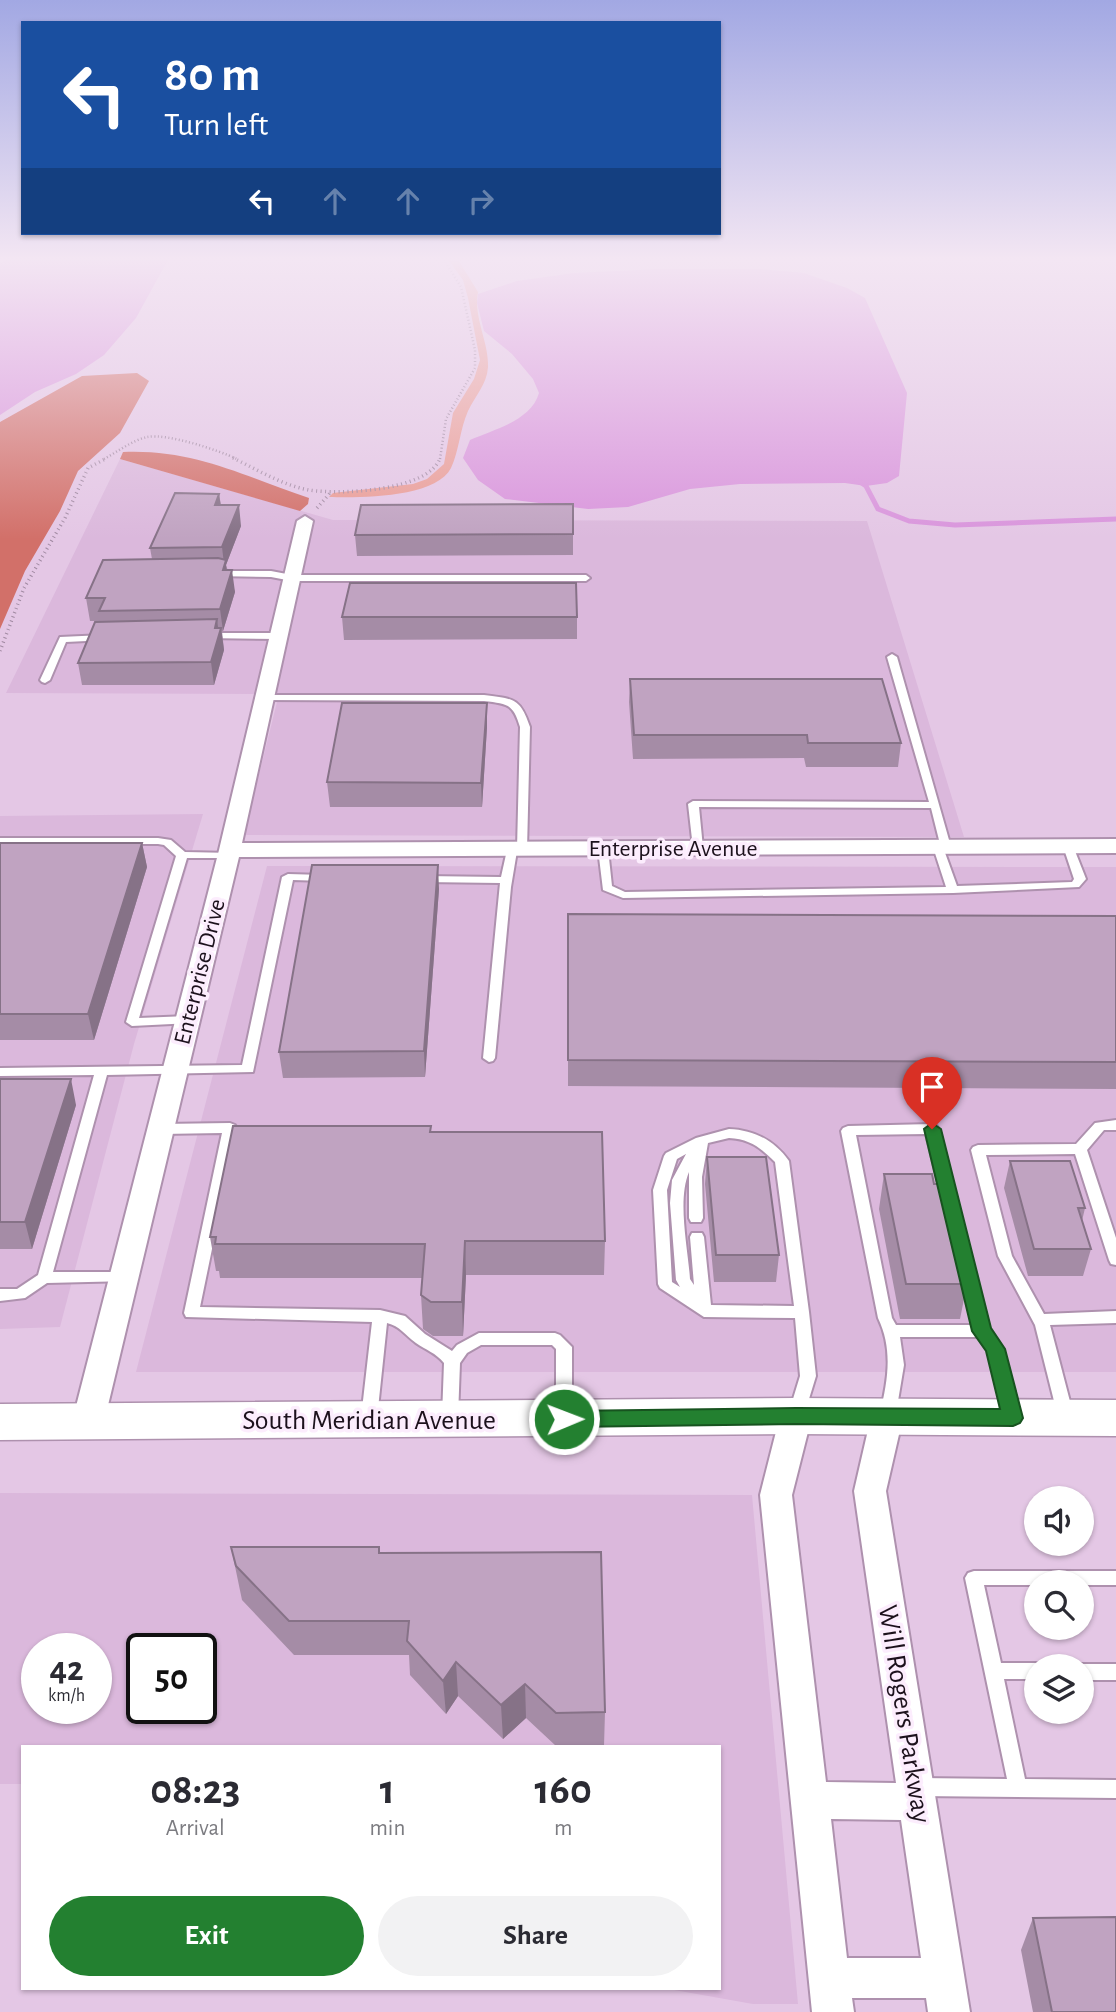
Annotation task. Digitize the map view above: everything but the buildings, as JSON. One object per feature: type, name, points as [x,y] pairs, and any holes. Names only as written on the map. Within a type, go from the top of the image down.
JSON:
[{"type":"main road","name":"South Meridian Avenue","points":[[0,1422],[796,1416],[1116,1418]]},
{"type":"street","name":"Enterprise Drive","points":[[88,1422],[230,853],[305,521]]},
{"type":"street","name":"Enterprise Avenue","points":[[230,853],[1116,846]]},
{"type":"street","points":[[796,1416],[776,1495],[812,1800],[831,1995],[946,1995]]},
{"type":"street","name":"Will Rogers Parkway","points":[[887,1417],[870,1491],[946,1995]]},
{"type":"street","points":[[812,1800],[916,1794]]},
{"type":"lane","points":[[206,574],[271,574],[292,578],[586,578]]},
{"type":"lane","points":[[192,637],[279,636]]},
{"type":"lane","points":[[46,680],[63,639],[115,638]]},
{"type":"lane","points":[[892,657],[935,805],[953,891]]},
{"type":"lane","points":[[265,698],[484,698],[510,702],[520,711],[525,727],[517,850],[506,880],[489,1058]]},
{"type":"lane","points":[[698,848],[693,804],[935,805]]},
{"type":"lane","points":[[0,841],[158,841],[167,842],[182,855],[230,853]]},
{"type":"lane","points":[[603,849],[607,888],[623,895],[953,891],[1075,885],[1080,879],[1068,846]]},
{"type":"lane","points":[[182,855],[132,1022],[188,1020]]},
{"type":"lane","points":[[0,1072],[248,1069],[288,877],[343,878]]},
{"type":"lane","points":[[411,878],[506,880]]},
{"type":"lane","points":[[44,1278],[102,1071]]},
{"type":"lane","points":[[1066,1418],[1039,1320],[1005,1256],[978,1150],[1080,1149],[1100,1126],[1116,1125]]},
{"type":"lane","points":[[161,1129],[230,1128],[191,1313],[380,1316],[400,1320],[420,1338],[444,1352],[452,1362]]},
{"type":"lane","points":[[887,1417],[897,1375],[893,1331],[885,1318],[848,1131],[932,1129],[982,1331],[995,1349],[1013,1418]]},
{"type":"lane","points":[[796,1416],[808,1376],[803,1312],[782,1161],[770,1147],[747,1137],[728,1133],[704,1137],[671,1156],[660,1190],[665,1284],[704,1311],[803,1312]]},
{"type":"lane","points":[[696,1218],[695,1177],[704,1137]]},
{"type":"lane","points":[[1080,1149],[1116,1260]]},
{"type":"lane","points":[[697,1237],[704,1311]]},
{"type":"lane","points":[[0,1295],[20,1294],[44,1278],[125,1277]]},
{"type":"lane","points":[[369,1420],[380,1316]]},
{"type":"lane","points":[[1039,1320],[1116,1317]]},
{"type":"lane","points":[[893,1331],[982,1331]]},
{"type":"lane","points":[[450,1420],[452,1362],[462,1349],[480,1339],[555,1339],[564,1347],[564,1419]]},
{"type":"lane","points":[[1018,1788],[974,1578],[1116,1578]]},
{"type":"lane","points":[[993,1671],[1024,1671]]},
{"type":"lane","points":[[1094,1672],[1116,1672]]},
{"type":"lane","points":[[916,1794],[1018,1788],[1116,1789]]},
{"type":"path","points":[[0,651],[9,634],[24,588],[65,517],[89,468],[100,460],[141,439],[158,436],[224,453],[286,484],[309,490],[331,492],[404,484],[429,474],[437,467],[443,449],[446,419],[475,368],[475,352]]},
{"type":"shaded area","points":[[0,352],[107,352],[76,374],[35,392],[0,415]]},
{"type":"shaded area","points":[[478,352],[487,352],[487,373],[465,418],[451,468],[443,478],[414,491],[396,494],[329,497],[333,493],[413,484],[427,479],[444,464],[453,413],[474,379],[480,360]]},
{"type":"shaded area","points":[[509,352],[889,352],[907,393],[899,476],[887,483],[866,486],[845,483],[740,484],[690,489],[628,507],[588,509],[505,499],[478,480],[463,458],[470,440],[510,423],[535,403],[539,393],[533,379]]},
{"type":"shaded area","points":[[137,373],[149,381],[120,433],[78,471],[60,511],[25,571],[0,629],[0,422],[82,376]]},
{"type":"shaded area","points":[[123,452],[149,452],[196,459],[309,498],[308,504],[300,511],[120,459]]},
{"type":"shaded area","points":[[120,459],[333,520],[867,521],[964,837],[244,835],[279,694],[6,693]]},
{"type":"shaded area","points":[[203,814],[134,1044],[60,1327],[0,1329],[0,816]]},
{"type":"shaded area","points":[[267,866],[1116,867],[1116,1372],[136,1372]]},
{"type":"shaded area","points":[[0,1493],[752,1495],[798,2004],[753,2004],[674,1990],[721,1990],[721,1745],[21,1745],[21,1784],[0,1784]]},
{"type":"waterway","points":[[857,480],[866,486],[878,509],[909,521],[955,525],[1116,519]]},
{"type":"route","points":[[564,1419],[796,1416],[1013,1418],[995,1349],[982,1331],[932,1129]]}]
